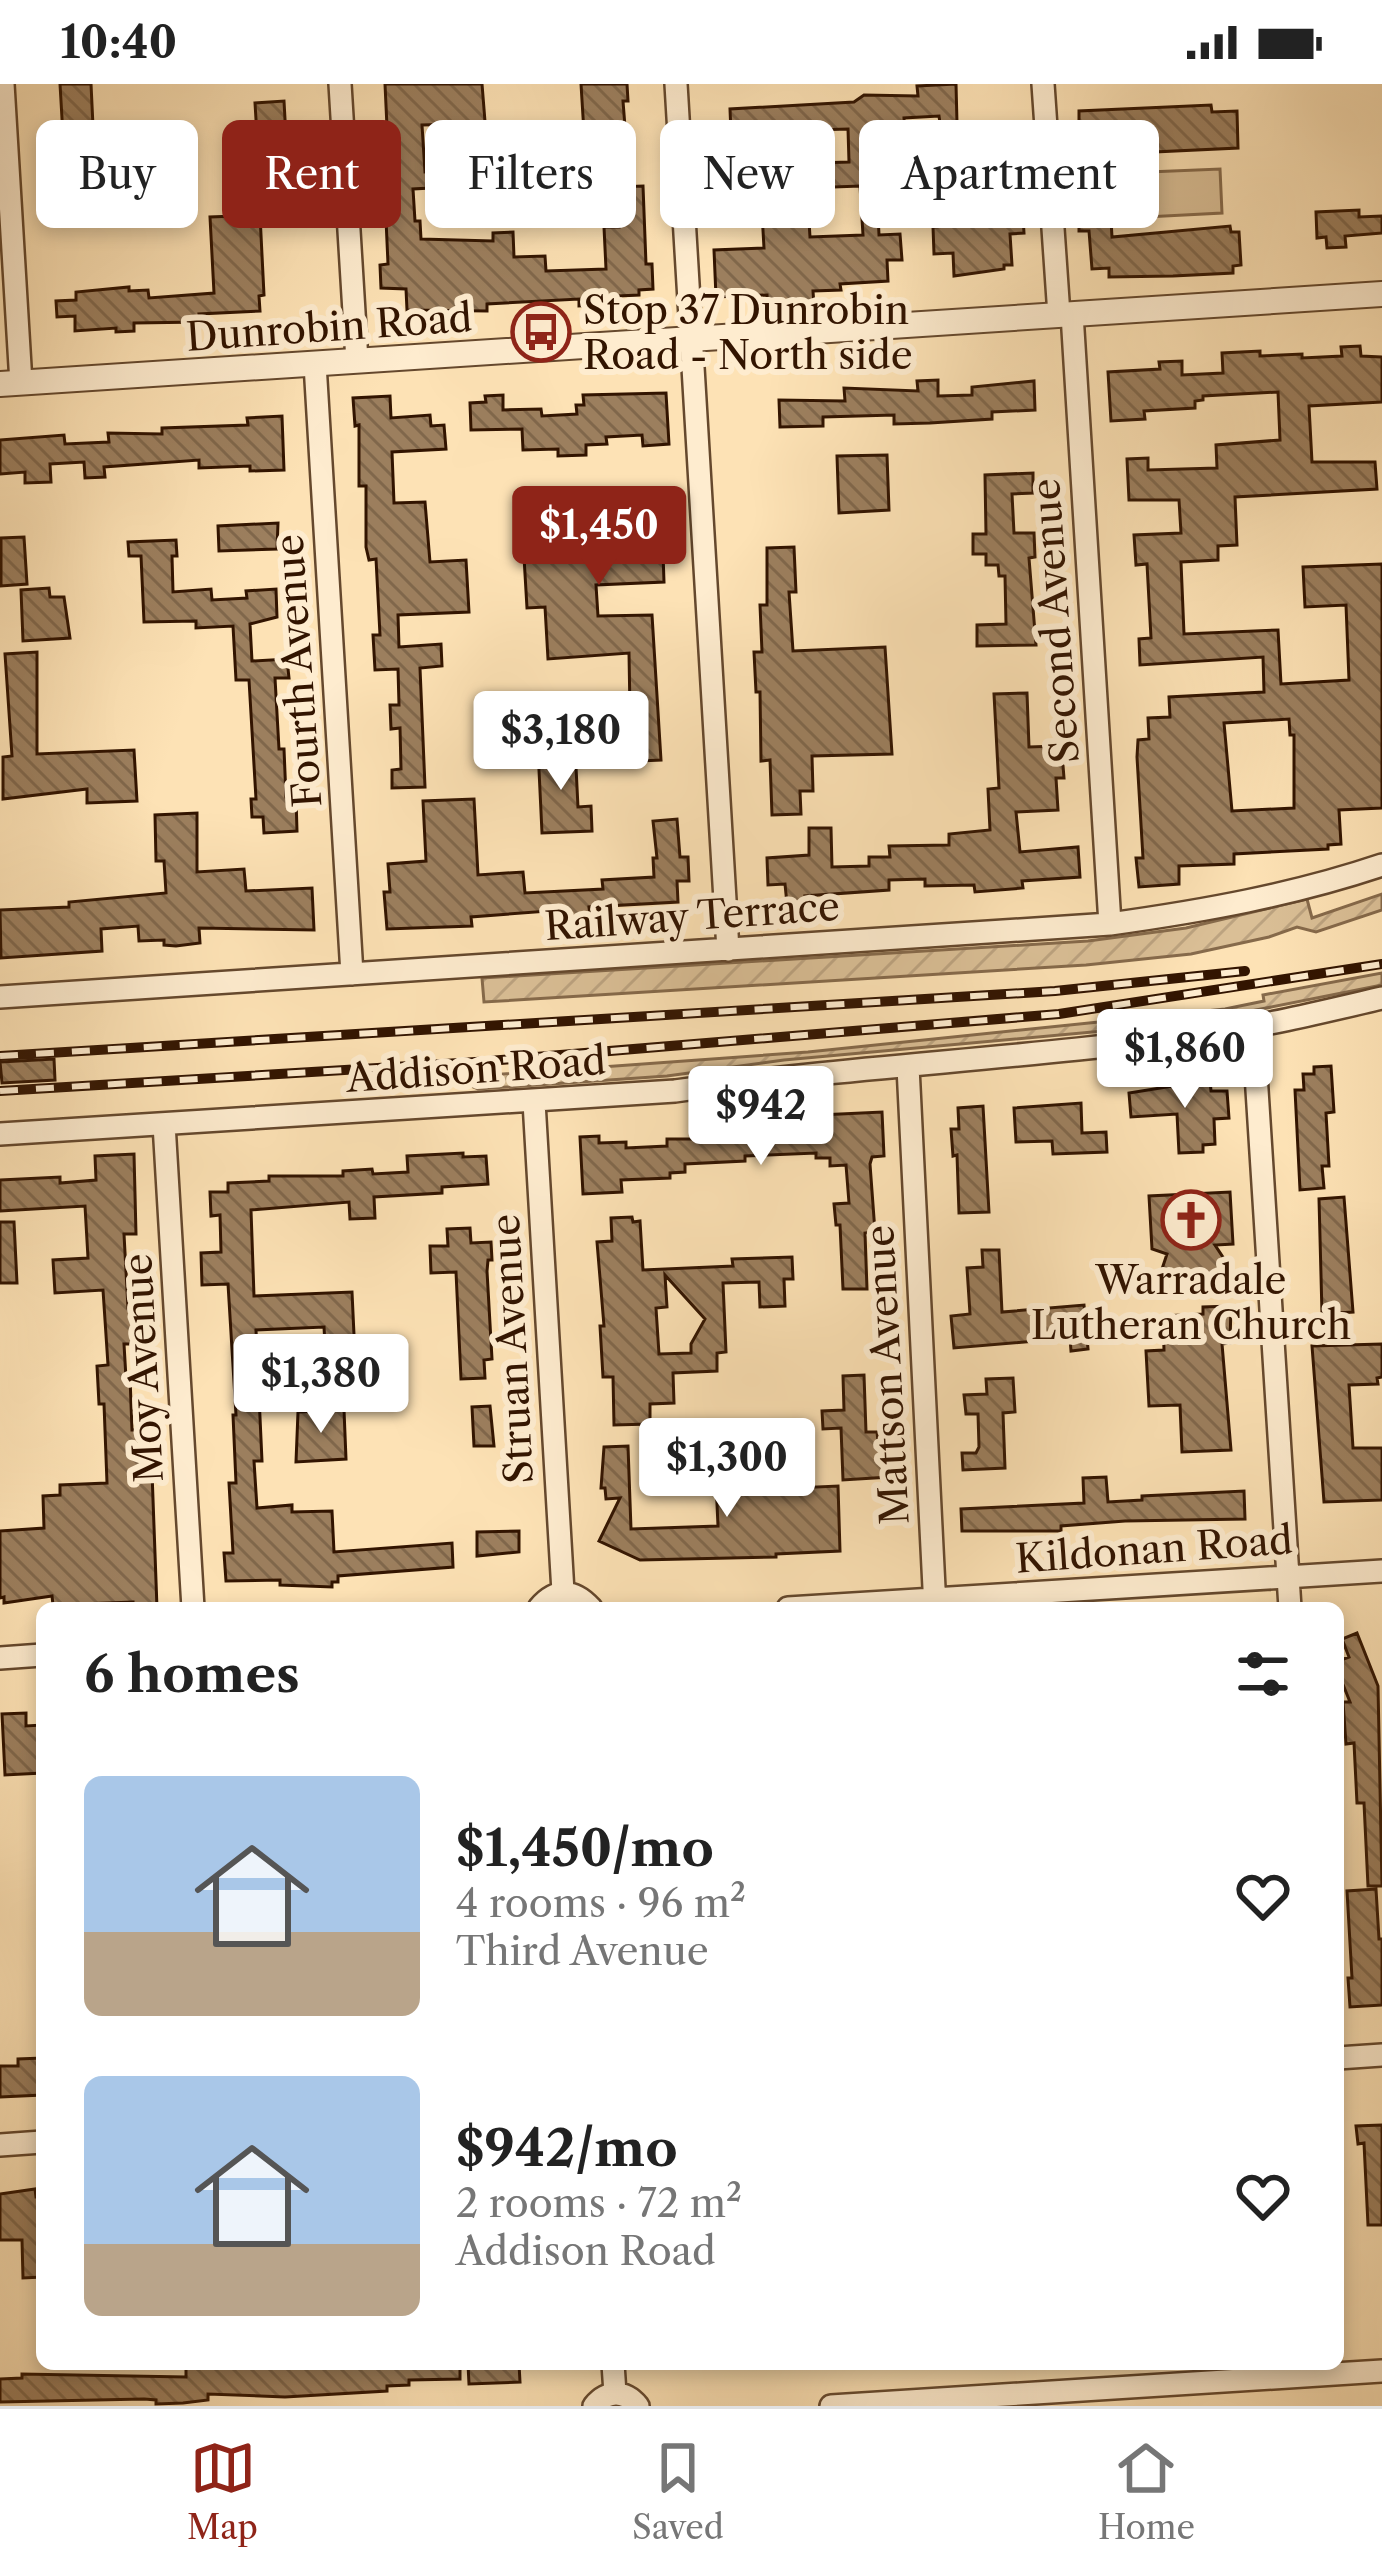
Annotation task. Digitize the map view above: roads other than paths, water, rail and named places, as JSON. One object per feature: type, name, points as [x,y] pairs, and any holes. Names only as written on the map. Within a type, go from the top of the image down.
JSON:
[{"type":"street","points":[[3,84],[10,384]]},
{"type":"street","points":[[340,84],[357,361]]},
{"type":"street","points":[[676,84],[728,950]]},
{"type":"street","name":"Second Avenue","points":[[1043,84],[1110,924]]},
{"type":"street","name":"Dunrobin Road","points":[[10,384],[1382,294]]},
{"type":"street","name":"Fourth Avenue","points":[[315,364],[352,974]]},
{"type":"street","name":"Railway Terrace","points":[[0,997],[1110,924],[1223,908],[1382,865]]},
{"type":"street","name":"Addison Road","points":[[0,1134],[675,1091],[1253,1027],[1382,998]]},
{"type":"street","points":[[1253,1027],[1290,1602]]},
{"type":"street","name":"Mattson Avenue","points":[[908,1066],[934,1602]]},
{"type":"street","name":"Struan Avenue","points":[[534,1102],[562,1592]]},
{"type":"street","name":"Moy Avenue","points":[[164,1124],[194,1602]]},
{"type":"street","name":"Kildonan Road","points":[[948,1602],[1382,1571]]},
{"type":"street","points":[[544,1602],[562,1592],[586,1602]]},
{"type":"street","points":[[0,1658],[36,1655]]},
{"type":"street","points":[[1344,2057],[1382,2055]]},
{"type":"street","points":[[0,2145],[36,2143]]},
{"type":"street","points":[[1344,2366],[1382,2371]]},
{"type":"street","points":[[613,2370],[615,2393]]},
{"type":"street","points":[[831,2406],[1166,2395],[1310,2370]]},
{"type":"street","points":[[594,2406],[615,2393],[630,2397],[638,2406]]},
{"type":"railway","points":[[0,1091],[476,1062],[1059,1014],[1382,964]]},
{"type":"railway","points":[[0,1056],[1055,991],[1245,971]]},
{"type":"place","name":"Stop 37 Dunrobin Road - North side","points":[[541,332]]},
{"type":"place","name":"Warradale Lutheran Church","points":[[1191,1220]]}]
